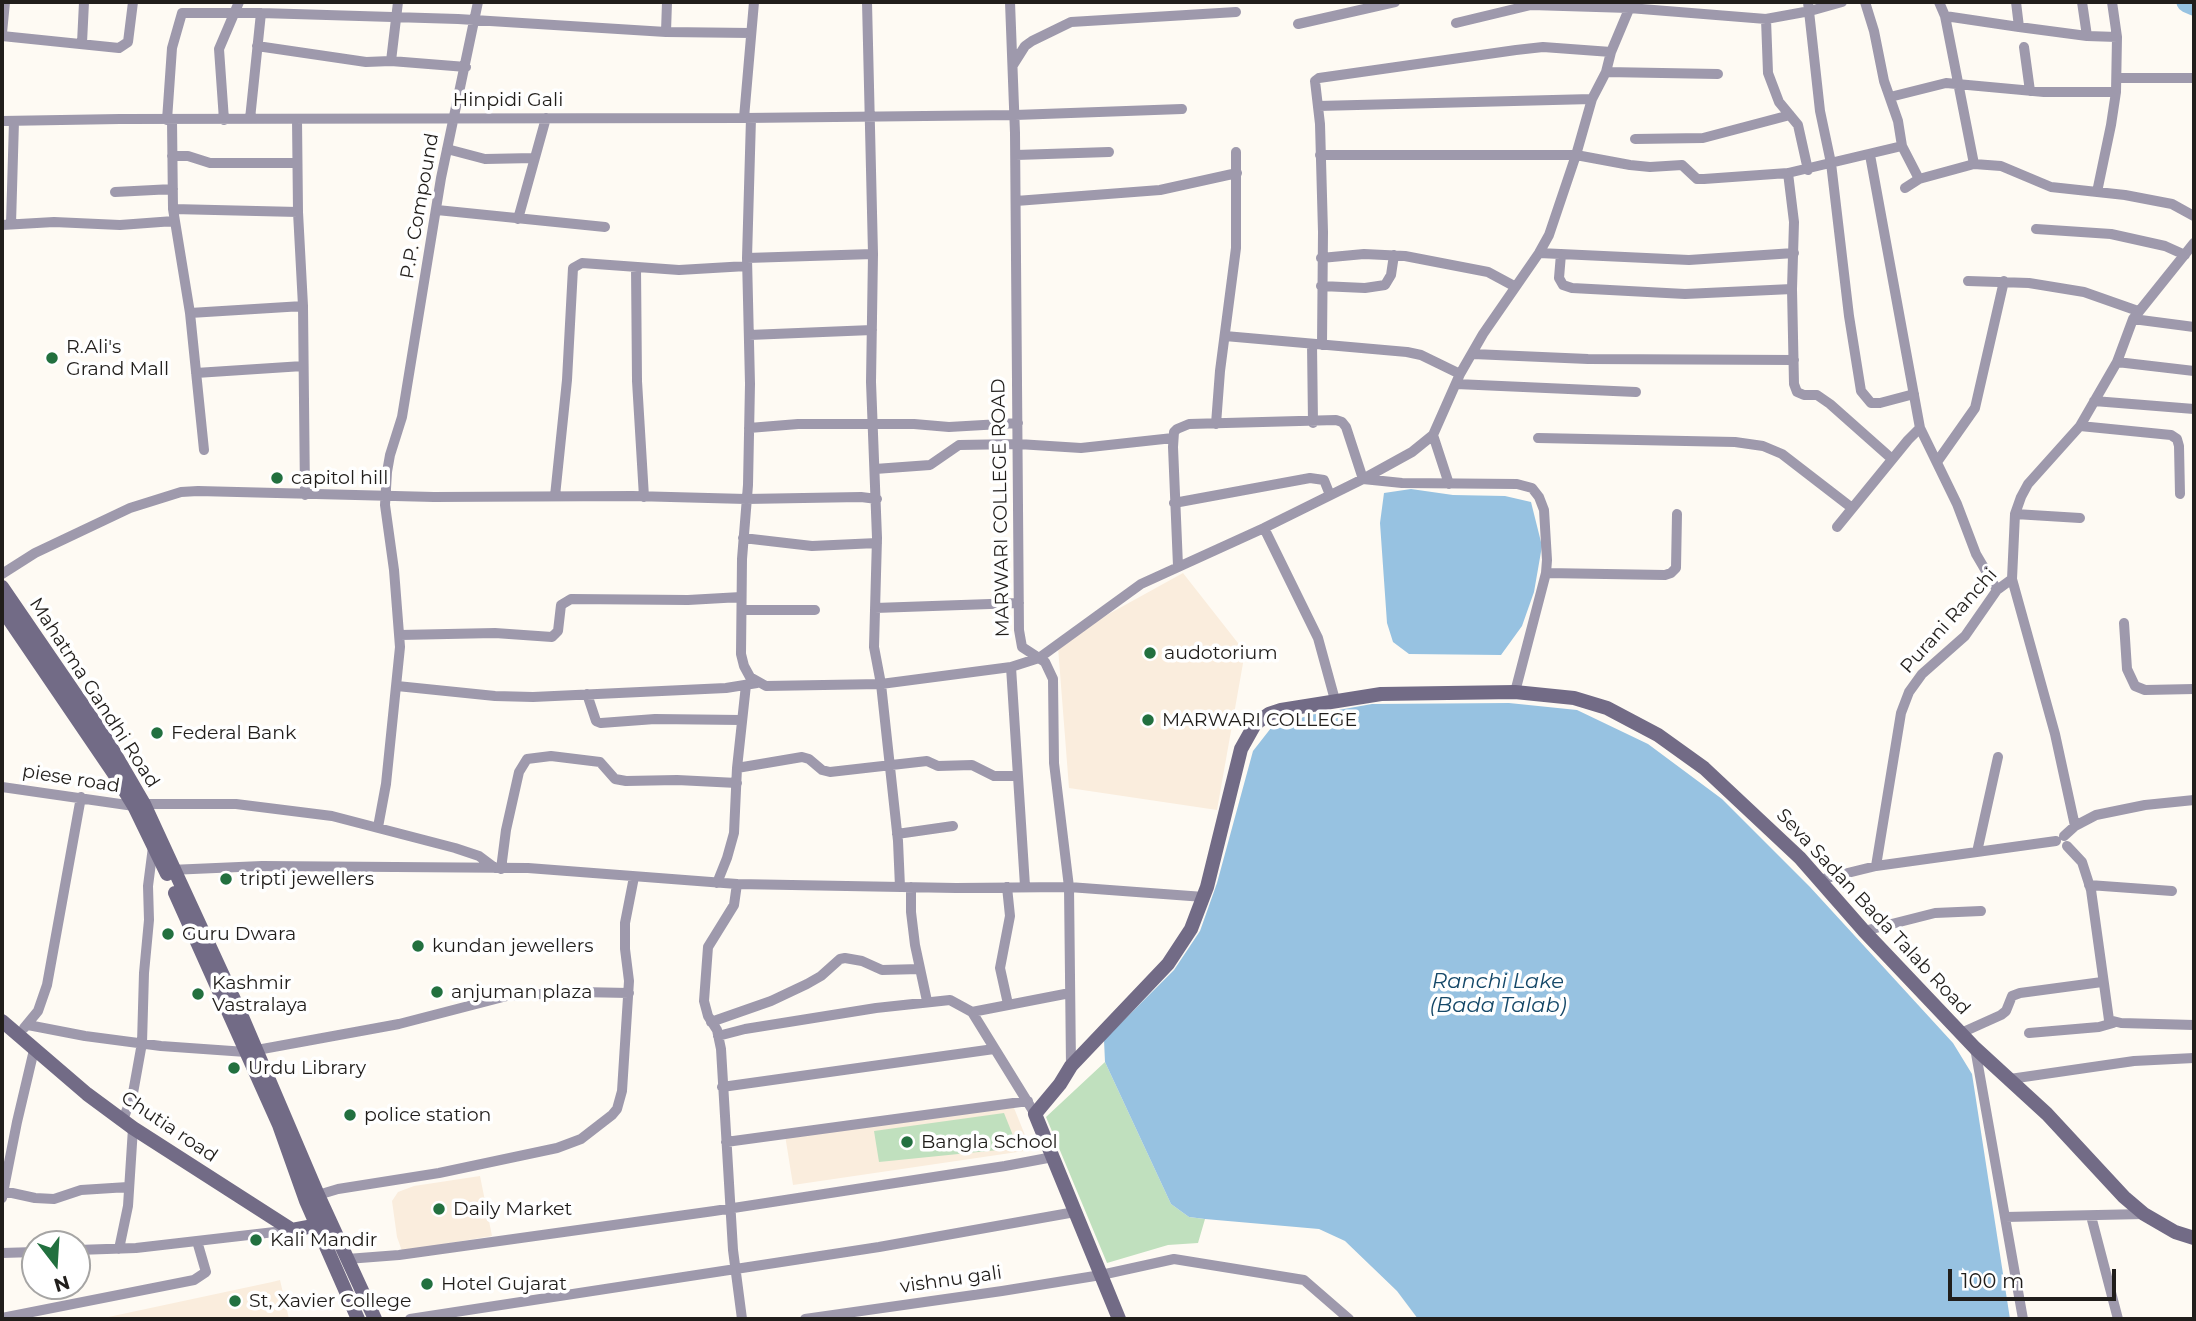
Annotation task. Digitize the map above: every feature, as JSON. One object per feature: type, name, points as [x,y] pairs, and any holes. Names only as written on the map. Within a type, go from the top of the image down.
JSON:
[{"type":"street","points":[[5,2],[2,35],[112,48],[124,46],[130,34],[133,2]]},
{"type":"street","points":[[82,43],[84,2]]},
{"type":"street","points":[[223,120],[219,49],[239,2]]},
{"type":"street","points":[[391,61],[398,2]]},
{"type":"street","name":"P.P. Compound","points":[[378,827],[397,686],[400,635],[386,496],[390,455],[402,416],[447,149],[478,2]]},
{"type":"street","points":[[666,32],[667,2]]},
{"type":"street","points":[[754,2],[748,118],[749,428],[743,538],[741,654],[744,666],[757,683]]},
{"type":"street","points":[[867,2],[873,254],[873,423],[877,499],[874,647],[881,684],[897,834],[927,1001]]},
{"type":"street","name":"MARWARI COLLEGE ROAD","points":[[1010,2],[1016,155],[1020,641],[1022,647],[1045,662],[1053,679],[1053,750],[1069,887],[1071,1066]]},
{"type":"street","points":[[1298,24],[1395,2]]},
{"type":"street","points":[[1456,23],[1530,4],[1631,5],[1766,19],[1809,6],[1842,2]]},
{"type":"street","points":[[1865,2],[1898,121],[1902,146],[1919,179]]},
{"type":"street","points":[[1939,2],[1945,16],[1974,164]]},
{"type":"street","points":[[2016,2],[2019,27]]},
{"type":"street","points":[[2082,2],[2087,36]]},
{"type":"street","points":[[2097,192],[2116,92],[2117,37],[2112,2]]},
{"type":"street","points":[[397,686],[533,697],[757,683],[766,686],[881,684],[1011,667],[1039,658],[1127,593],[1178,566],[1264,528],[1363,479],[1412,452],[1433,435],[1458,379],[1514,286],[1539,253],[1555,217],[1592,99],[1606,72],[1611,52],[1631,5]]},
{"type":"street","points":[[1809,6],[1821,111],[1831,163],[1849,316],[1861,391],[1871,403],[1914,394]]},
{"type":"street","points":[[1013,65],[1031,41],[1071,22],[1236,12]]},
{"type":"street","points":[[204,450],[190,313],[173,209],[169,120],[173,48],[182,13],[396,17],[666,32],[751,33]]},
{"type":"street","points":[[250,120],[261,13]]},
{"type":"street","points":[[1945,16],[2087,36],[2117,37]]},
{"type":"street","points":[[1766,19],[1768,73],[1779,102],[1798,125],[1808,170]]},
{"type":"street","points":[[257,46],[366,62],[466,66]]},
{"type":"street","points":[[1313,423],[1321,286],[1320,155],[1315,81],[1319,78],[1543,47],[1611,52]]},
{"type":"street","points":[[2024,47],[2030,91]]},
{"type":"street","points":[[1606,72],[1718,75]]},
{"type":"street","points":[[2117,78],[2194,78]]},
{"type":"street","points":[[1890,97],[1946,83],[2030,91],[2116,92]]},
{"type":"street","points":[[1318,106],[1592,99]]},
{"type":"street","name":"Hinpidi Gali","points":[[2,121],[869,117],[1182,108]]},
{"type":"street","points":[[1635,139],[1703,138],[1790,115]]},
{"type":"street","points":[[518,219],[546,118]]},
{"type":"street","points":[[297,119],[303,306],[304,495]]},
{"type":"street","points":[[14,121],[6,224],[54,222],[120,225],[174,222]]},
{"type":"street","points":[[1320,155],[1576,155],[1630,165],[1682,165],[1697,179],[1808,170],[1902,146]]},
{"type":"street","points":[[447,149],[485,159],[534,158]]},
{"type":"street","points":[[1016,155],[1109,152]]},
{"type":"street","points":[[1216,424],[1236,248],[1236,152]]},
{"type":"street","points":[[1870,155],[1920,428],[1957,504],[1976,554],[1997,590]]},
{"type":"street","points":[[172,156],[188,156],[209,163],[297,163]]},
{"type":"street","points":[[1905,188],[1919,179],[1974,164],[2001,166],[2051,187],[2172,204],[2194,216]]},
{"type":"street","points":[[1016,201],[1160,190],[1237,173]]},
{"type":"street","points":[[1788,173],[1794,222],[1792,289],[1794,384],[1797,393],[1816,395],[1830,404],[1892,459]]},
{"type":"street","points":[[115,192],[173,189]]},
{"type":"street","points":[[173,209],[298,212]]},
{"type":"street","points":[[437,210],[605,227]]},
{"type":"street","points":[[2036,229],[2111,234],[2165,246],[2185,255]]},
{"type":"street","name":"Purani Ranchi","points":[[1876,866],[1901,713],[1909,692],[1922,674],[1965,636],[1997,590],[2012,579],[2015,514],[2028,484],[2080,426],[2117,362],[2136,315],[2194,243]]},
{"type":"street","points":[[1539,253],[1689,260],[1794,253]]},
{"type":"street","points":[[555,496],[567,380],[573,268],[582,263],[679,270],[747,262],[873,254]]},
{"type":"street","points":[[1321,258],[1364,254],[1394,255],[1488,272],[1514,286]]},
{"type":"street","points":[[1561,254],[1559,278],[1563,285],[1572,288],[1685,294],[1792,289]]},
{"type":"street","points":[[1321,286],[1365,288],[1385,285],[1391,275],[1394,255]]},
{"type":"street","points":[[636,267],[637,381],[644,497]]},
{"type":"street","points":[[1968,281],[2029,283],[2084,292],[2136,315],[2194,327]]},
{"type":"street","points":[[1937,462],[1975,408],[2004,281]]},
{"type":"street","points":[[190,313],[303,306]]},
{"type":"street","points":[[749,335],[872,330]]},
{"type":"street","points":[[1225,336],[1407,352],[1421,355],[1458,379],[1636,392]]},
{"type":"street","points":[[1473,354],[1588,359],[1794,360]]},
{"type":"street","points":[[2117,362],[2194,371]]},
{"type":"street","points":[[196,373],[303,366]]},
{"type":"street","points":[[2094,401],[2194,409]]},
{"type":"street","points":[[1178,566],[1173,438],[1174,432],[1182,426],[1313,423],[1336,420],[1346,427],[1363,479]]},
{"type":"street","points":[[749,428],[873,423],[949,427],[1018,423]]},
{"type":"street","points":[[2080,426],[2171,435],[2177,439],[2180,494]]},
{"type":"street","points":[[1837,527],[1920,428]]},
{"type":"street","points":[[1433,435],[1449,484]]},
{"type":"street","points":[[875,469],[930,465],[960,445],[1018,444],[1081,448],[1173,438]]},
{"type":"street","points":[[1538,438],[1735,442],[1763,446],[1782,454],[1852,509]]},
{"type":"street","points":[[1174,503],[1310,478],[1324,480],[1330,495]]},
{"type":"street","points":[[1363,479],[1449,484],[1517,484],[1532,488],[1539,497],[1544,510],[1546,573],[1516,692]]},
{"type":"street","points":[[2,574],[57,542],[130,508],[170,495],[198,491],[386,496],[877,499]]},
{"type":"street","points":[[1546,573],[1671,573],[1676,568],[1677,514]]},
{"type":"street","points":[[2015,514],[2080,518]]},
{"type":"street","points":[[1264,528],[1318,638],[1335,700]]},
{"type":"street","points":[[743,538],[812,546],[877,543]]},
{"type":"street","points":[[2012,579],[2055,734],[2075,826]]},
{"type":"street","name":"Mahatma Gandhi Road","points":[[2,587],[108,742],[170,870],[318,1195],[324,1224],[347,1259],[375,1319]]},
{"type":"street","points":[[400,635],[495,633],[552,636],[558,631],[561,605],[571,599],[688,600],[741,597]]},
{"type":"street","points":[[875,608],[1019,603]]},
{"type":"street","name":"Mahatma Gandhi Road","points":[[2,609],[139,805],[154,846],[170,870]]},
{"type":"street","points":[[742,610],[815,610]]},
{"type":"street","points":[[2124,623],[2127,669],[2135,686],[2145,690],[2194,689]]},
{"type":"street","points":[[1011,667],[1025,886]]},
{"type":"street","points":[[717,883],[734,833],[737,768],[746,685]]},
{"type":"street","name":"Seva Sadan Bada Talab Road","points":[[1071,1066],[1168,964],[1191,929],[1204,897],[1237,762],[1250,730],[1269,714],[1335,700],[1397,693],[1516,692],[1574,698],[1631,719],[1704,768],[1800,858],[1864,931],[1975,1048],[2077,1145],[2108,1182],[2144,1214],[2175,1232],[2194,1238]]},
{"type":"street","points":[[587,694],[596,720],[601,723],[655,719],[741,720]]},
{"type":"street","points":[[498,869],[516,784],[522,764],[527,759],[551,756],[600,762],[615,779],[625,781],[737,783]]},
{"type":"street","points":[[737,768],[802,757],[830,772],[920,761],[938,766],[964,764],[979,769],[988,776],[1017,776]]},
{"type":"street","points":[[1977,852],[1998,757]]},
{"type":"street","name":"piese road","points":[[2,787],[139,805],[197,802],[288,809],[332,816],[479,856],[498,869]]},
{"type":"street","points":[[22,1030],[42,1004],[47,985],[81,797]]},
{"type":"street","points":[[1819,880],[1876,866],[2062,841],[2075,826],[2096,815],[2194,800]]},
{"type":"street","points":[[897,834],[953,826]]},
{"type":"street","points":[[2062,841],[2082,862],[2089,885],[2106,1012],[2113,1023]]},
{"type":"street","points":[[119,1249],[127,1217],[128,1124],[142,1043],[149,920],[148,886],[154,846]]},
{"type":"street","points":[[170,870],[262,866],[528,868],[737,884],[1069,887],[1204,897]]},
{"type":"street","points":[[318,1195],[557,1148],[581,1139],[612,1115],[620,1100],[629,993],[625,923],[634,877]]},
{"type":"street","points":[[737,884],[734,905],[711,939],[706,957],[704,1001],[718,1036],[735,1268],[742,1319]]},
{"type":"street","points":[[2089,885],[2172,891]]},
{"type":"street","points":[[1007,887],[1010,916],[1000,968],[1008,1004]]},
{"type":"street","points":[[1864,931],[1935,913],[1981,911]]},
{"type":"street","points":[[711,1023],[771,1001],[807,984],[845,958],[862,961],[882,970],[920,969]]},
{"type":"street","points":[[1961,1032],[2006,1011],[2012,996],[2036,990],[2102,982]]},
{"type":"street","points":[[22,1030],[251,1051],[399,1024],[507,996],[579,992],[629,993]]},
{"type":"street","points":[[972,1013],[1070,993]]},
{"type":"street","points":[[718,1036],[754,1027],[927,1001],[950,1000],[972,1013],[1032,1107],[1119,1319]]},
{"type":"street","name":"Chutia road","points":[[2,1021],[22,1030],[34,1051],[128,1124],[292,1230]]},
{"type":"street","points":[[2029,1033],[2099,1027],[2113,1023],[2194,1025]]},
{"type":"street","points":[[1975,1048],[2023,1319]]},
{"type":"street","points":[[722,1087],[994,1049]]},
{"type":"street","points":[[34,1051],[2,1195],[54,1199],[81,1190],[128,1187]]},
{"type":"street","name":"Mahatma Gandhi Road","points":[[251,1051],[279,1125],[324,1224],[358,1319]]},
{"type":"street","points":[[2010,1080],[2134,1060],[2194,1058]]},
{"type":"street","points":[[726,1142],[1032,1107],[1060,1084],[1071,1066]]},
{"type":"street","points":[[347,1259],[399,1255],[731,1208],[1053,1157]]},
{"type":"street","points":[[410,1319],[879,1247],[1075,1212]]},
{"type":"street","points":[[2005,1217],[2144,1214]]},
{"type":"street","points":[[2091,1216],[2118,1319]]},
{"type":"street","points":[[91,1250],[197,1241],[324,1224]]},
{"type":"street","points":[[2,1318],[194,1280],[206,1272],[197,1241]]},
{"type":"street","points":[[2,1253],[21,1252]]},
{"type":"street","name":"vishnu gali","points":[[805,1319],[1101,1275],[1174,1259],[1304,1280],[1349,1319]]},
{"type":"shaded area","name":"MARWARI COLLEGE","points":[[1183,573],[1245,652],[1217,810],[1069,788],[1058,647],[1067,637]]},
{"type":"shaded area","name":"Bangla School","points":[[1012,1103],[1031,1150],[793,1185],[785,1135]]},
{"type":"shaded area","name":"Daily Market","points":[[480,1176],[492,1236],[402,1251],[397,1237],[392,1201],[398,1192],[414,1186]]},
{"type":"shaded area","name":"St, Xavier College","points":[[280,1280],[289,1319],[99,1319],[272,1282]]},
{"type":"green space","points":[[1105,1062],[1171,1204],[1189,1217],[1205,1219],[1198,1243],[1168,1245],[1107,1263],[1046,1117]]},
{"type":"green space","points":[[1004,1113],[1018,1148],[879,1162],[874,1131]]},
{"type":"water","points":[[1411,489],[1453,495],[1505,496],[1531,502],[1542,546],[1534,592],[1522,626],[1501,655],[1409,654],[1393,642],[1387,623],[1380,523],[1384,493]]},
{"type":"water","name":"Ranchi Lake (Bada Talab)","points":[[1509,703],[1577,710],[1648,744],[1722,799],[1810,887],[1953,1043],[1972,1074],[2010,1319],[1418,1319],[1397,1291],[1345,1241],[1319,1229],[1189,1217],[1171,1204],[1105,1062],[1104,1040],[1174,970],[1200,931],[1217,883],[1253,751],[1271,728],[1310,715],[1372,704]]},
{"type":"waterway","points":[[2187,2],[2194,5]]},
{"type":"place","name":"R.Ali's Grand Mall","points":[[52,358]]},
{"type":"place","name":"capitol hill","points":[[277,478]]},
{"type":"place","name":"audotorium","points":[[1150,653]]},
{"type":"place","name":"MARWARI COLLEGE","points":[[1148,720]]},
{"type":"place","name":"Federal Bank","points":[[157,733]]},
{"type":"place","name":"tripti jewellers","points":[[226,879]]},
{"type":"place","name":"Guru Dwara","points":[[168,934]]},
{"type":"place","name":"kundan jewellers","points":[[418,946]]},
{"type":"place","name":"anjuman plaza","points":[[437,992]]},
{"type":"place","name":"Kashmir Vastralaya","points":[[198,994]]},
{"type":"place","name":"Urdu Library","points":[[234,1068]]},
{"type":"place","name":"police station","points":[[350,1115]]},
{"type":"place","name":"Bangla School","points":[[907,1142]]},
{"type":"place","name":"Daily Market","points":[[439,1209]]},
{"type":"place","name":"Kali Mandir","points":[[256,1240]]},
{"type":"place","name":"Hotel Gujarat","points":[[427,1284]]},
{"type":"place","name":"St, Xavier College","points":[[235,1301]]}]
